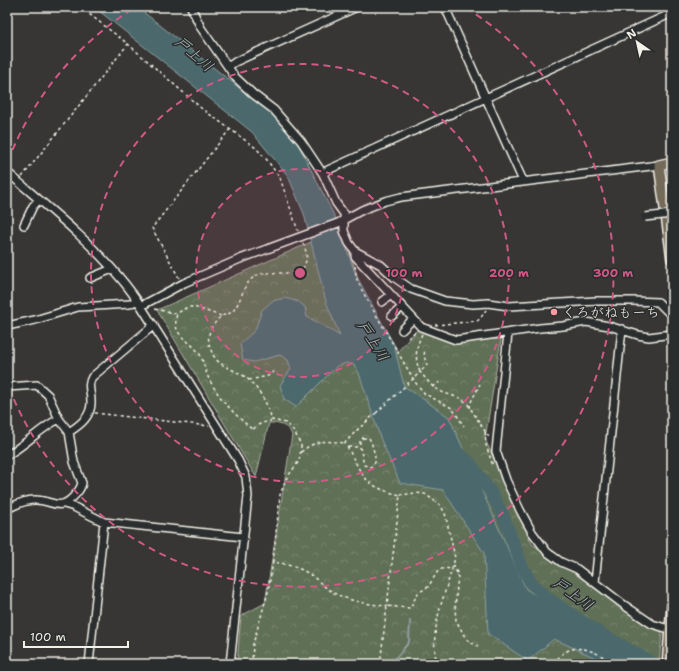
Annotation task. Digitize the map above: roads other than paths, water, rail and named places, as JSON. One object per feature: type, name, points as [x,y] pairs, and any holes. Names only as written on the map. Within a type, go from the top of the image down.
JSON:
[{"type":"main road","points":[[672,162],[659,165],[672,259]]},
{"type":"main road","points":[[667,664],[672,605]]},
{"type":"street","points":[[191,7],[204,34],[235,77],[279,115],[301,141],[323,174],[336,203],[344,214],[341,222],[349,244],[391,295],[421,327],[456,340],[586,322],[622,329],[638,335],[649,337],[672,334]]},
{"type":"street","points":[[228,67],[235,62],[357,7]]},
{"type":"street","points":[[445,7],[523,181]]},
{"type":"street","points":[[323,174],[328,170],[486,97],[672,13]]},
{"type":"street","points":[[7,326],[78,308],[139,303],[240,259],[341,222],[362,210],[385,201],[401,197],[659,165]]},
{"type":"street","points":[[7,172],[76,233],[112,269],[139,303],[216,425],[246,477],[248,496],[230,664]]},
{"type":"street","points":[[24,225],[33,206],[39,200]]},
{"type":"street","points":[[645,217],[672,214]]},
{"type":"street","points":[[355,253],[381,265],[395,278],[411,289],[445,301],[473,304],[488,303],[509,306],[596,301],[658,302],[667,311],[672,311]]},
{"type":"street","points":[[90,278],[112,269]]},
{"type":"street","points":[[382,302],[391,295]]},
{"type":"street","points":[[392,316],[402,307]]},
{"type":"street","points":[[402,330],[413,319]]},
{"type":"street","points":[[69,432],[83,423],[90,411],[91,401],[89,383],[92,376],[154,325]]},
{"type":"street","points":[[595,582],[622,329]]},
{"type":"street","points":[[508,333],[496,449],[506,480],[532,532],[547,552],[561,562],[577,568],[624,605],[652,624],[671,630]]},
{"type":"street","points":[[7,387],[37,385],[48,395],[59,419],[69,432],[74,462],[82,483],[78,492],[70,501],[64,504],[54,505],[33,500],[25,501],[7,509]]},
{"type":"street","points":[[7,455],[23,446],[42,429],[59,419]]},
{"type":"street","points":[[64,504],[74,507],[104,522],[243,537]]},
{"type":"street","points":[[89,664],[104,522]]},
{"type":"water","points":[[94,7],[137,7],[290,128],[338,223],[355,273],[394,345],[404,386],[449,417],[526,589],[644,664],[609,664],[554,639],[528,661],[488,634],[484,553],[443,490],[400,483],[381,440],[359,373],[354,365],[347,363],[337,366],[296,407],[284,399],[280,385],[291,369],[288,360],[280,355],[254,362],[243,360],[240,344],[255,330],[262,310],[272,301],[285,298],[299,302],[305,307],[307,317],[340,336],[326,302],[304,214],[288,176],[252,132]]},
{"type":"waterway","name":"戸上川","points":[[457,452],[469,462],[490,491],[502,513],[522,566],[531,583],[550,600],[599,633],[654,664]]},
{"type":"waterway","points":[[391,664],[409,642],[410,621]]},
{"type":"place","name":"くろがねもーち","points":[[554,312]]}]
